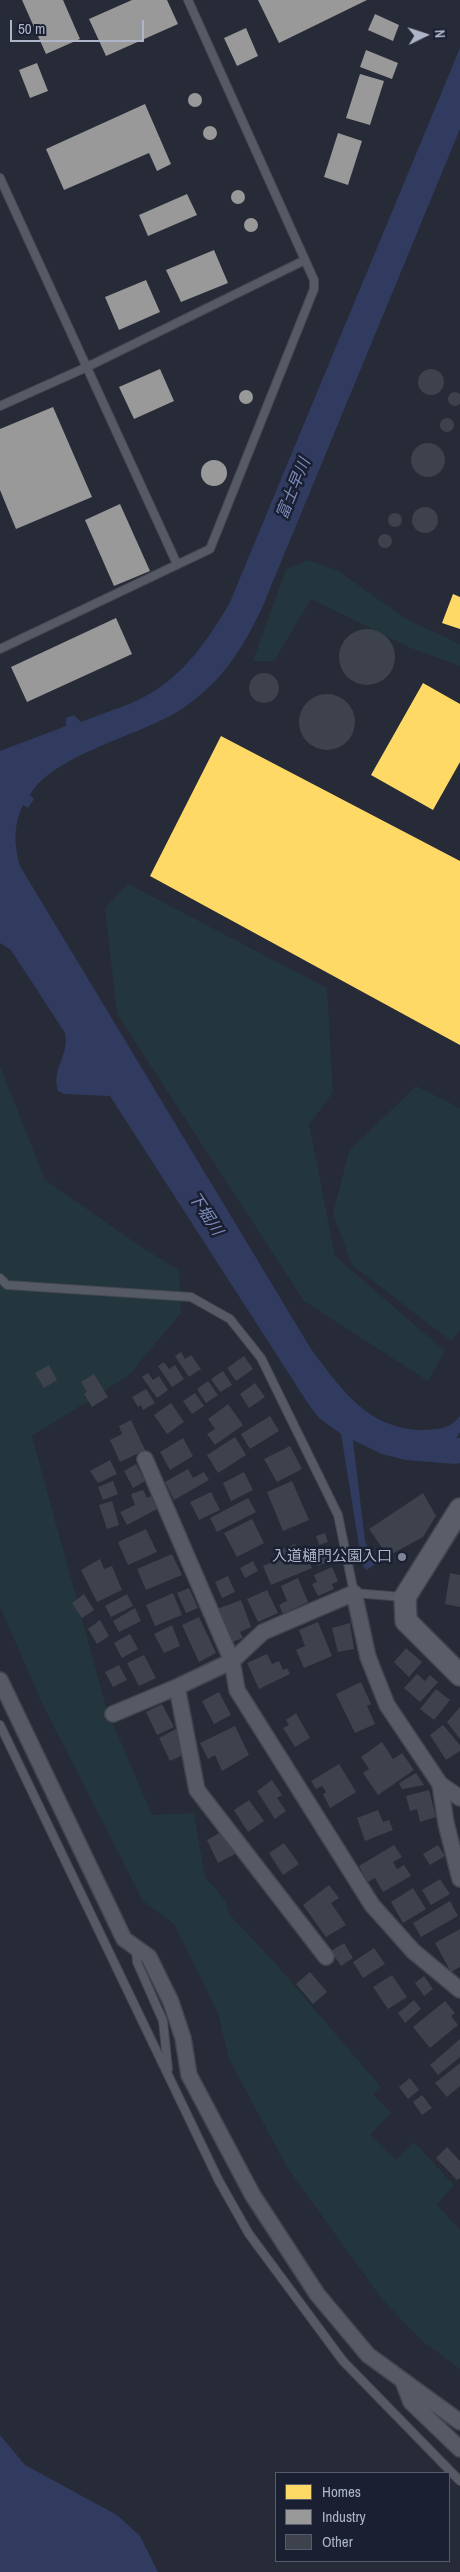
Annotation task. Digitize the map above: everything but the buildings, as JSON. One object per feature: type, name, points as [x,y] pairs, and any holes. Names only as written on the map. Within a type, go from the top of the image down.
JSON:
[{"type":"main road","points":[[459,1674],[406,1621],[405,1597],[460,1509]]},
{"type":"street","points":[[146,1459],[232,1661],[237,1690],[372,1905],[413,1951],[460,1990]]},
{"type":"street","points":[[113,1714],[178,1687],[232,1661],[263,1632],[354,1593],[368,1657],[387,1705],[440,1784],[460,1798]]},
{"type":"street","points":[[0,1680],[124,1939],[149,1957],[171,2002],[183,2038],[189,2075],[252,2194],[330,2309],[368,2355],[460,2422]]},
{"type":"street","points":[[178,1687],[197,1790],[326,1957]]},
{"type":"street","points":[[440,1784],[460,1879]]},
{"type":"street","points":[[403,2381],[411,2402],[460,2449]]},
{"type":"lane","points":[[0,649],[177,564],[205,554],[210,549],[314,289],[314,280],[188,0]]},
{"type":"lane","points":[[0,178],[177,564]]},
{"type":"lane","points":[[0,406],[87,367],[305,260]]},
{"type":"lane","points":[[0,1278],[7,1285],[191,1297],[230,1319],[261,1358],[338,1515],[354,1593],[405,1597]]},
{"type":"lane","points":[[0,1725],[218,2181],[249,2234],[343,2361],[460,2481]]},
{"type":"lane","points":[[136,1947],[137,1962],[163,2021],[168,2075]]},
{"type":"shaded area","points":[[308,560],[337,570],[406,619],[460,644],[460,666],[411,648],[311,599],[274,661],[253,661],[286,569]]},
{"type":"shaded area","points":[[128,884],[327,988],[333,1093],[309,1124],[335,1256],[445,1351],[428,1381],[304,1301],[117,1014],[105,908]]},
{"type":"shaded area","points":[[0,1066],[45,1180],[143,1248],[179,1270],[181,1313],[128,1376],[32,1436],[106,1707],[152,1815],[194,1813],[205,1877],[225,1900],[229,1914],[275,1963],[381,2087],[373,2094],[391,2113],[370,2135],[396,2160],[414,2142],[454,2185],[437,2205],[460,2230],[460,2369],[421,2340],[381,2298],[287,2167],[229,2059],[218,2013],[174,1924],[143,1901],[43,1705],[0,1607]]},
{"type":"shaded area","points":[[416,1086],[460,1108],[460,1330],[451,1341],[352,1265],[333,1214],[349,1151]]},
{"type":"water","points":[[460,48],[460,129],[262,608],[246,639],[217,679],[177,712],[161,721],[76,758],[41,781],[30,795],[34,799],[28,808],[23,805],[17,820],[15,835],[20,866],[311,1349],[346,1393],[373,1416],[388,1424],[431,1430],[449,1425],[460,1416],[460,1432],[456,1438],[460,1438],[460,1463],[456,1464],[405,1460],[382,1454],[353,1440],[365,1541],[376,1564],[366,1570],[362,1564],[341,1434],[319,1418],[309,1405],[110,1096],[65,1094],[58,1091],[56,1083],[58,1069],[65,1048],[65,1033],[11,950],[0,943],[0,751],[66,726],[66,718],[74,715],[81,722],[146,696],[184,667],[213,629],[230,602]]},
{"type":"water","points":[[0,2435],[25,2465],[117,2515],[140,2536],[158,2572],[0,2572]]},
{"type":"place","name":"入道樋門公園入口","points":[[402,1557]]},
{"type":"water label","name":"富士早川","points":[[294,489]]},
{"type":"water label","name":"下堀川","points":[[205,1214]]}]
